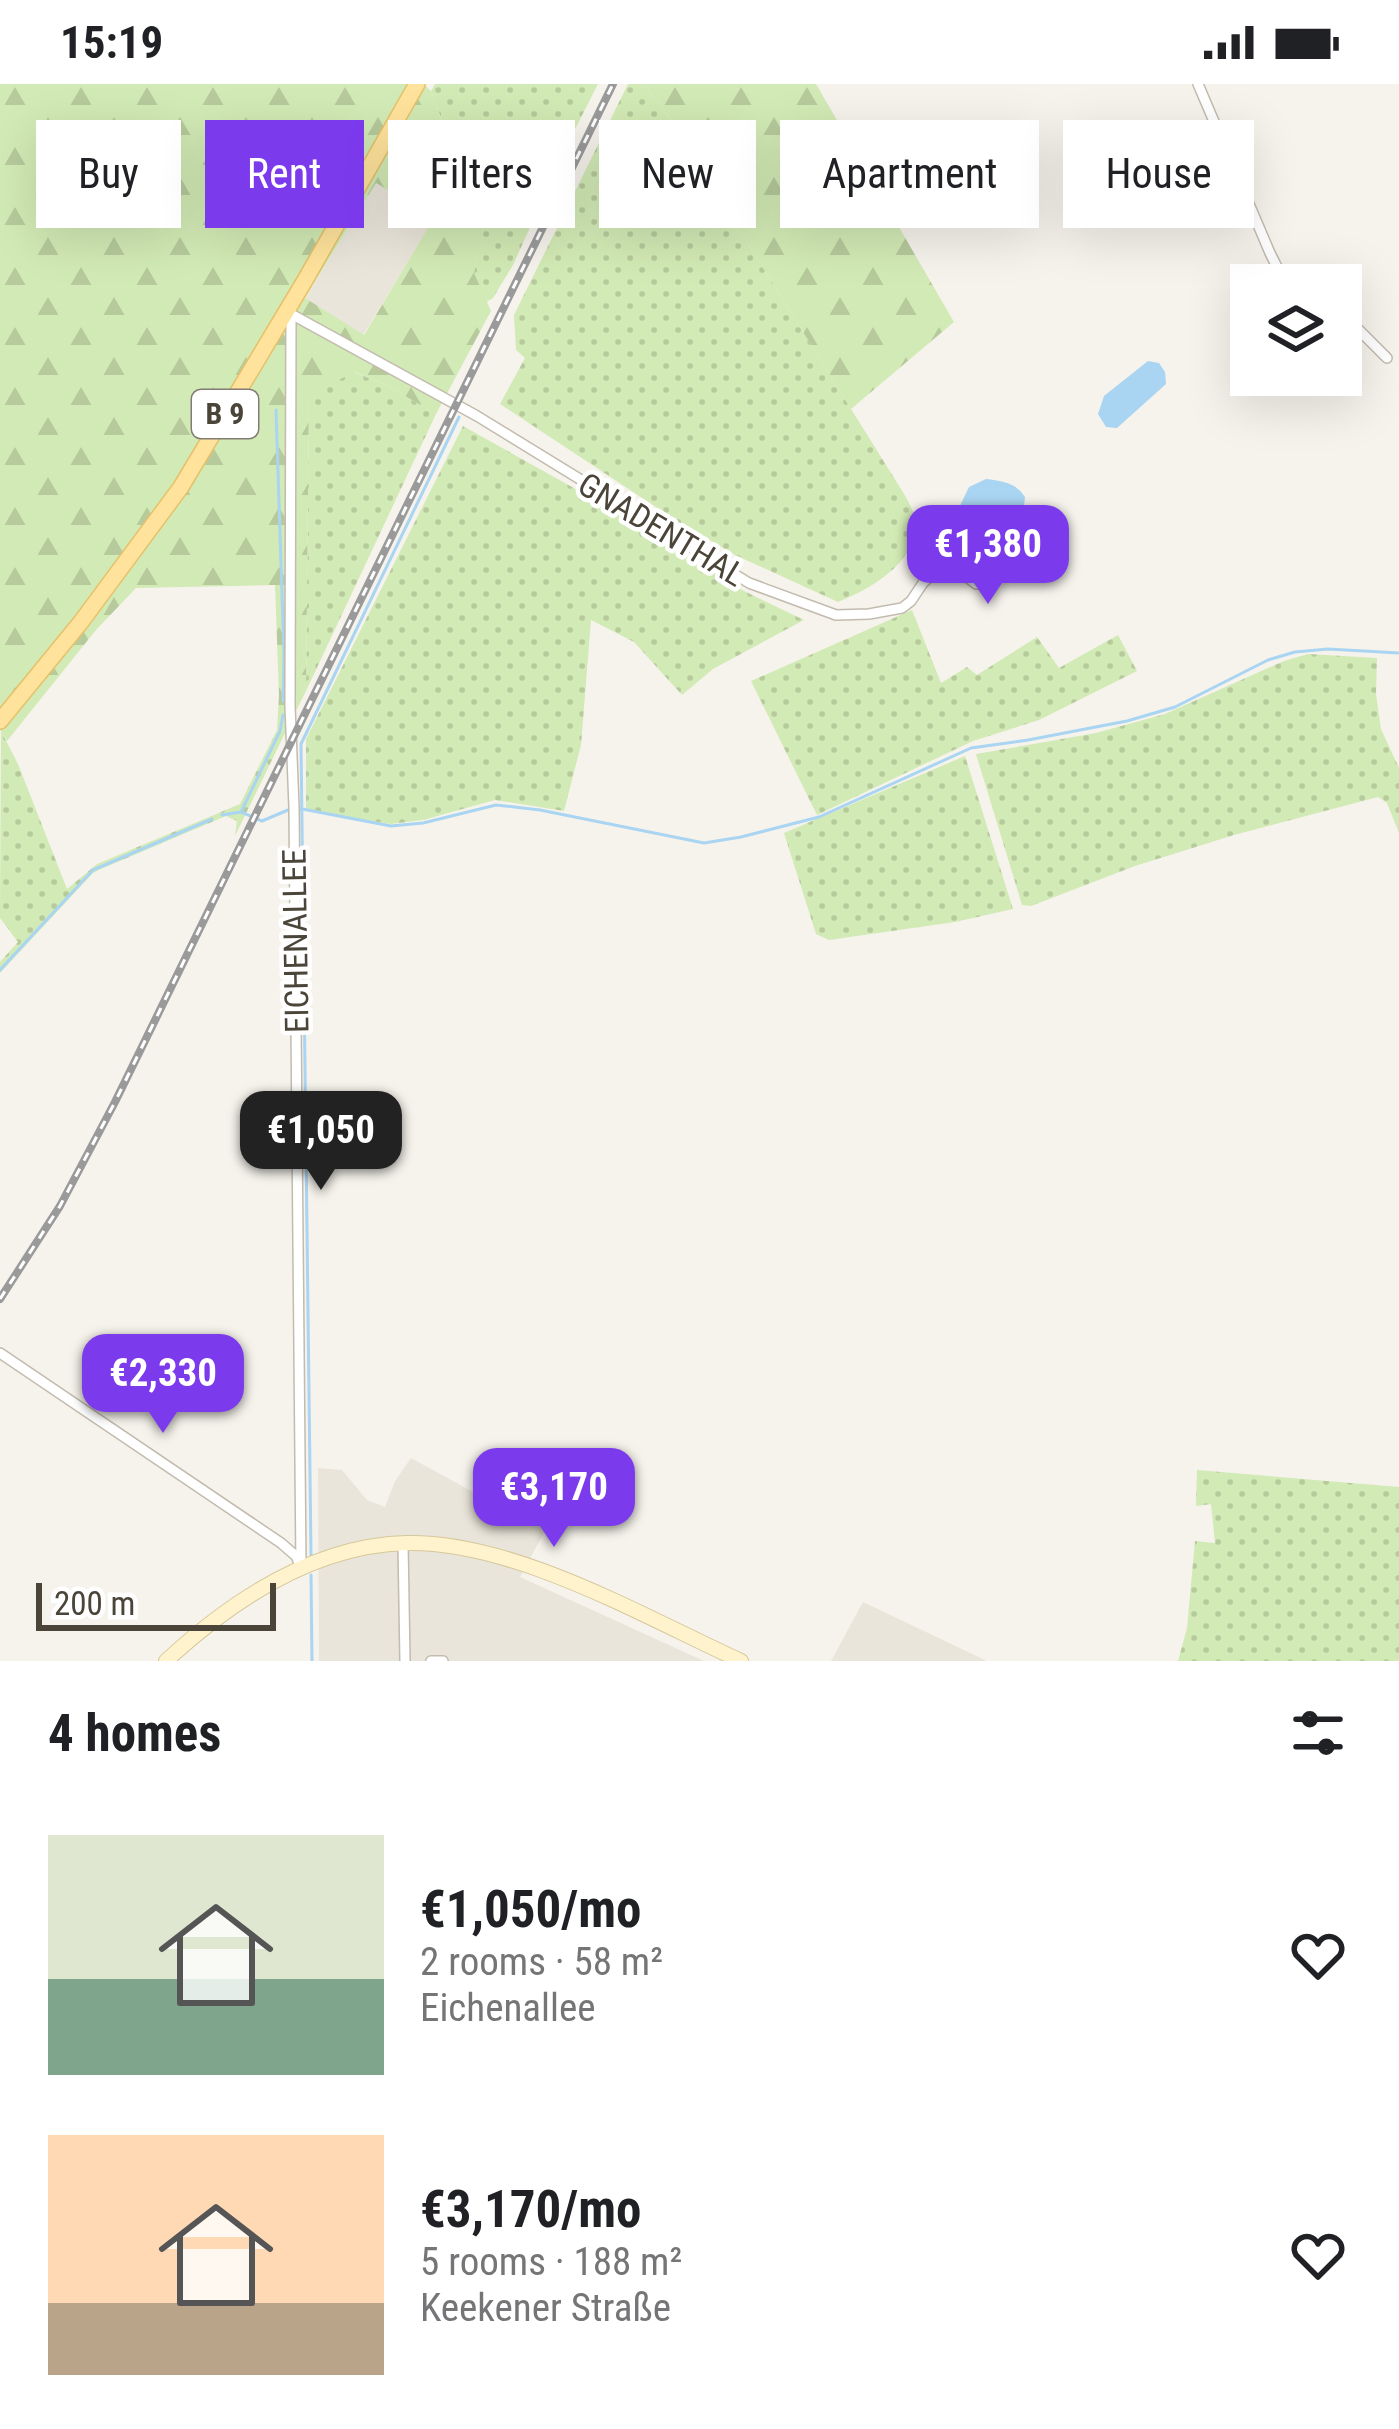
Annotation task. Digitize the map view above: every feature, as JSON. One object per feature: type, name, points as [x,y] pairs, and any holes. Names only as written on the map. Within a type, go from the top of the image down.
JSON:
[{"type":"main road","name":"B 9","points":[[0,721],[161,516],[289,313],[417,84]]},
{"type":"main road","points":[[166,1661],[222,1613],[284,1575],[347,1551],[403,1543],[443,1546],[511,1561],[580,1587],[741,1661]]},
{"type":"street","points":[[1198,84],[1276,264]]},
{"type":"street","name":"GNADENTHAL","points":[[289,313],[477,416],[749,583],[836,615],[869,614],[906,605],[937,570],[956,569],[976,584],[984,584],[1047,557]]},
{"type":"street","name":"EICHENALLEE","points":[[289,313],[301,1568]]},
{"type":"street","points":[[1362,333],[1387,358]]},
{"type":"street","points":[[0,1353],[281,1543],[301,1568]]},
{"type":"street","points":[[403,1543],[404,1661]]},
{"type":"street","points":[[431,1661],[443,1661]]},
{"type":"shaded area","points":[[376,183],[388,190],[388,228],[428,228],[363,335],[305,299],[348,228],[364,228],[364,203]]},
{"type":"shaded area","points":[[411,1458],[475,1493],[486,1480],[549,1523],[520,1577],[704,1661],[319,1661],[318,1468],[342,1470],[367,1500],[385,1507]]},
{"type":"shaded area","points":[[863,1602],[987,1661],[831,1661]]},
{"type":"green space","points":[[0,84],[424,84],[442,120],[388,120],[388,190],[376,183],[364,202],[364,120],[205,120],[205,228],[348,228],[305,298],[364,335],[428,228],[484,228],[474,273],[491,311],[436,414],[355,372],[309,394],[306,691],[287,729],[277,730],[275,585],[136,588],[7,741],[0,730]]},
{"type":"green space","points":[[435,84],[598,84],[575,129],[575,120],[442,120],[431,91]]},
{"type":"green space","points":[[628,84],[644,84],[671,120],[610,120]]},
{"type":"green space","points":[[644,84],[816,84],[837,120],[780,120],[780,228],[899,228],[954,322],[851,409],[738,228],[756,228],[756,120],[671,120]]},
{"type":"green space","points":[[599,143],[599,228],[738,228],[912,510],[911,545],[892,570],[838,602],[735,555],[500,404],[525,358],[516,350],[514,315],[557,228],[575,228],[575,191]]},
{"type":"green space","points":[[484,228],[530,228],[513,265],[485,303],[474,273]]},
{"type":"green space","points":[[354,372],[436,414],[306,691],[309,393]]},
{"type":"green space","points":[[463,426],[740,589],[804,620],[713,669],[682,695],[634,642],[591,620],[581,745],[564,811],[495,800],[391,824],[306,811],[306,739]]},
{"type":"green space","points":[[912,610],[941,683],[967,667],[977,675],[1037,637],[1059,668],[1118,635],[1137,671],[1039,720],[973,741],[817,815],[751,681]]},
{"type":"green space","points":[[1308,654],[1377,658],[1381,729],[1399,768],[1399,833],[1387,803],[1378,797],[1234,835],[1031,906],[1022,905],[976,754],[1096,733],[1165,714]]},
{"type":"green space","points":[[287,729],[235,836],[237,821],[226,816],[93,873],[0,973],[0,962],[18,942],[0,918],[1,731],[67,889],[97,864],[240,804],[277,730]]},
{"type":"green space","points":[[965,756],[1013,909],[829,940],[816,934],[784,833]]},
{"type":"green space","points":[[1197,1470],[1399,1487],[1399,1661],[1178,1661],[1187,1628],[1195,1541],[1215,1543],[1211,1504],[1196,1506]]},
{"type":"water","points":[[1148,361],[1159,363],[1166,384],[1117,428],[1106,427],[1098,414],[1104,396]]},
{"type":"water","points":[[986,479],[1017,489],[1025,497],[1024,506],[977,534],[966,532],[959,525],[958,510],[969,487]]},
{"type":"waterway","points":[[276,410],[283,701]]},
{"type":"waterway","points":[[311,1555],[301,744],[459,417]]},
{"type":"waterway","points":[[297,808],[391,826],[496,805],[704,843],[819,817],[971,748],[1127,721],[1175,707],[1268,660],[1295,652],[1399,653]]},
{"type":"waterway","points":[[241,812],[280,731],[283,715]]},
{"type":"waterway","points":[[222,815],[241,812],[262,821],[288,810]]},
{"type":"waterway","points":[[0,970],[93,870],[212,819]]},
{"type":"waterway","points":[[311,1575],[312,1661]]},
{"type":"railway","points":[[0,1299],[60,1206],[115,1102],[613,84]]}]
